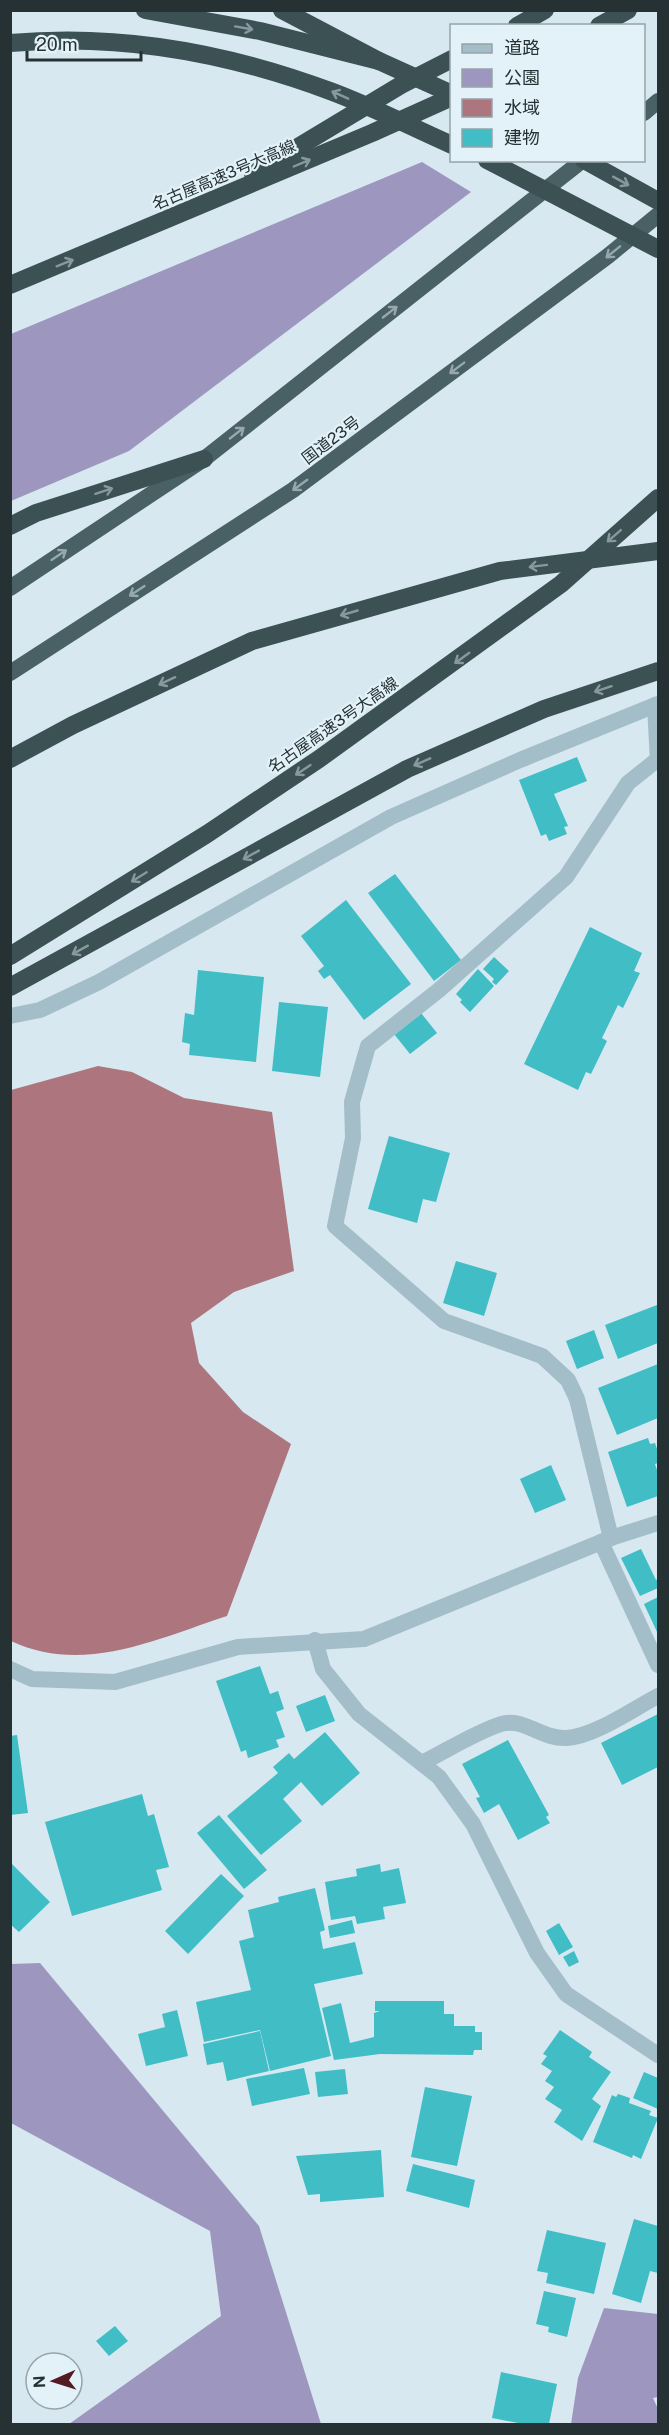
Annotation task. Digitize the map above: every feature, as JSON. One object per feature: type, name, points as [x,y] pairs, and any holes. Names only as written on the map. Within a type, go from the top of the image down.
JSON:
[{"type":"highway","points":[[145,10],[260,31],[379,61]]},
{"type":"highway","points":[[282,10],[450,95]]},
{"type":"highway","points":[[520,24],[545,10]]},
{"type":"highway","points":[[603,24],[628,10]]},
{"type":"highway","points":[[10,42],[91,41],[170,47],[247,64],[331,91],[450,144]]},
{"type":"highway","points":[[198,207],[401,85],[450,60]]},
{"type":"highway","name":"名古屋高速3号大高線","points":[[10,285],[198,207],[450,97]]},
{"type":"highway","points":[[645,112],[658,101]]},
{"type":"highway","points":[[491,162],[658,249]]},
{"type":"highway","points":[[10,588],[204,459],[581,162]]},
{"type":"highway","points":[[588,162],[658,201]]},
{"type":"highway","name":"国道23号","points":[[10,673],[293,490],[608,256],[658,215]]},
{"type":"highway","points":[[10,526],[36,513],[204,459]]},
{"type":"highway","name":"名古屋高速3号大高線","points":[[10,956],[207,834],[319,759],[561,584],[658,498]]},
{"type":"highway","points":[[10,759],[73,725],[252,640],[500,571],[658,551]]},
{"type":"highway","points":[[10,987],[407,769],[543,709],[658,671]]},
{"type":"street","points":[[10,1016],[40,1010],[99,982],[391,817],[520,760],[657,704],[658,760],[628,783],[566,877],[439,990],[368,1046],[352,1102],[353,1138],[336,1226],[444,1321],[542,1356],[568,1380],[576,1399],[606,1540],[658,1665]]},
{"type":"street","points":[[10,1670],[32,1679],[115,1682],[238,1647],[315,1640],[364,1639],[606,1540],[658,1523]]},
{"type":"street","points":[[315,1640],[323,1669],[359,1714],[439,1777],[473,1824],[537,1953],[566,1994],[658,2055]]},
{"type":"street","points":[[422,1763],[502,1724],[520,1724],[543,1735],[566,1739],[585,1734],[658,1696]]},
{"type":"green space","points":[[422,162],[471,192],[129,451],[11,501],[11,334]]},
{"type":"green space","points":[[40,1963],[259,2226],[321,2424],[69,2424],[221,2316],[210,2231],[11,2123],[11,1964]]},
{"type":"green space","points":[[604,2308],[658,2314],[658,2397],[653,2398],[658,2409],[658,2424],[571,2424],[578,2378]]},
{"type":"water","points":[[98,1066],[132,1072],[184,1098],[272,1112],[294,1271],[234,1292],[191,1323],[199,1363],[243,1412],[291,1444],[227,1616],[120,1650],[65,1655],[38,1651],[11,1641],[11,1090]]},
{"type":"building","points":[[577,757],[587,781],[554,794],[568,826],[564,827],[567,834],[549,841],[546,834],[541,836],[519,780]]},
{"type":"building","points":[[395,874],[461,960],[434,981],[368,893]]},
{"type":"building","points":[[346,900],[411,984],[364,1020],[330,975],[324,979],[318,971],[324,966],[301,936]]},
{"type":"building","points":[[590,927],[642,953],[634,971],[640,973],[623,1008],[618,1005],[602,1038],[607,1041],[591,1074],[586,1072],[578,1090],[524,1064]]},
{"type":"building","points":[[494,957],[509,971],[496,985],[492,982],[494,979],[483,969]]},
{"type":"building","points":[[478,969],[494,986],[470,1012],[456,994]]},
{"type":"building","points":[[198,970],[264,977],[256,1062],[189,1055],[190,1044],[182,1042],[185,1013],[194,1015]]},
{"type":"building","points":[[279,1002],[328,1007],[320,1077],[272,1071]]},
{"type":"building","points":[[421,1013],[437,1033],[410,1054],[394,1034]]},
{"type":"building","points":[[389,1136],[450,1153],[436,1202],[423,1199],[417,1223],[368,1209]]},
{"type":"building","points":[[456,1261],[497,1273],[484,1316],[443,1303]]},
{"type":"building","points":[[657,1305],[658,1343],[618,1359],[605,1325]]},
{"type":"building","points":[[594,1330],[604,1358],[577,1369],[566,1341]]},
{"type":"building","points":[[658,1364],[658,1418],[617,1435],[598,1388]]},
{"type":"building","points":[[648,1438],[650,1444],[655,1443],[658,1452],[658,1463],[655,1464],[658,1473],[658,1496],[627,1507],[608,1452]]},
{"type":"building","points":[[551,1465],[566,1500],[535,1513],[520,1479]]},
{"type":"building","points":[[641,1549],[656,1580],[658,1579],[658,1588],[640,1596],[621,1558]]},
{"type":"building","points":[[658,1597],[658,1634],[644,1604]]},
{"type":"building","points":[[260,1666],[270,1694],[278,1691],[284,1709],[276,1712],[285,1737],[276,1740],[279,1747],[248,1758],[246,1750],[241,1752],[216,1681]]},
{"type":"building","points":[[325,1695],[335,1721],[306,1732],[296,1706]]},
{"type":"building","points":[[658,1714],[658,1767],[622,1785],[601,1743]]},
{"type":"building","points":[[325,1732],[360,1773],[322,1806],[301,1782],[283,1799],[302,1821],[261,1855],[227,1816],[278,1773],[273,1767],[289,1753],[294,1759]]},
{"type":"building","points":[[17,1735],[28,1813],[10,1815],[10,1736]]},
{"type":"building","points":[[508,1740],[549,1815],[546,1817],[550,1823],[518,1840],[499,1804],[484,1813],[476,1798],[480,1797],[462,1764]]},
{"type":"building","points":[[142,1794],[148,1816],[154,1814],[169,1867],[156,1870],[162,1890],[72,1916],[45,1822]]},
{"type":"building","points":[[219,1815],[267,1870],[244,1889],[197,1833]]},
{"type":"building","points":[[10,1862],[50,1902],[19,1932],[10,1924]]},
{"type":"building","points":[[380,1864],[381,1872],[399,1868],[406,1903],[383,1907],[385,1919],[357,1924],[355,1916],[331,1920],[325,1882],[357,1876],[356,1869]]},
{"type":"building","points":[[221,1874],[244,1896],[188,1954],[165,1931]]},
{"type":"building","points":[[315,1888],[325,1930],[320,1932],[323,1949],[355,1942],[363,1974],[314,1984],[331,2056],[270,2071],[260,2030],[204,2042],[196,2002],[251,1990],[239,1941],[254,1937],[248,1910],[279,1902],[278,1897]]},
{"type":"building","points":[[352,1920],[355,1933],[330,1938],[328,1926]]},
{"type":"building","points":[[559,1923],[573,1947],[559,1955],[546,1931]]},
{"type":"building","points":[[574,1951],[579,1962],[569,1967],[563,1957]]},
{"type":"building","points":[[375,2001],[444,2001],[444,2014],[454,2014],[454,2026],[475,2026],[475,2032],[482,2032],[482,2050],[474,2050],[473,2055],[380,2054],[334,2060],[322,2008],[341,2003],[350,2043],[374,2037],[374,2013],[380,2011],[375,2011]]},
{"type":"building","points":[[177,2010],[188,2056],[146,2066],[138,2034],[165,2027],[162,2014]]},
{"type":"building","points":[[560,2030],[592,2052],[589,2057],[611,2072],[592,2099],[601,2106],[582,2141],[554,2122],[562,2110],[545,2099],[554,2087],[545,2081],[552,2071],[541,2064],[547,2056],[543,2054]]},
{"type":"building","points":[[260,2031],[269,2071],[227,2081],[223,2062],[207,2065],[203,2044]]},
{"type":"building","points":[[304,2068],[310,2094],[252,2106],[246,2079]]},
{"type":"building","points":[[345,2069],[348,2094],[318,2097],[315,2072]]},
{"type":"building","points":[[644,2072],[658,2078],[658,2109],[633,2098]]},
{"type":"building","points":[[425,2087],[472,2096],[457,2166],[411,2157]]},
{"type":"building","points":[[618,2094],[630,2098],[629,2103],[651,2111],[649,2115],[658,2118],[641,2159],[633,2155],[632,2158],[593,2142],[612,2095],[616,2097]]},
{"type":"building","points":[[381,2150],[384,2197],[320,2202],[320,2194],[308,2195],[296,2156]]},
{"type":"building","points":[[413,2164],[475,2180],[469,2208],[406,2191]]},
{"type":"building","points":[[634,2219],[658,2226],[658,2273],[650,2271],[641,2303],[612,2294]]},
{"type":"building","points":[[547,2230],[606,2243],[594,2294],[546,2283],[548,2273],[537,2271]]},
{"type":"building","points":[[544,2291],[576,2298],[567,2337],[548,2332],[549,2327],[536,2324]]},
{"type":"building","points":[[115,2326],[128,2341],[109,2356],[96,2341]]},
{"type":"building","points":[[501,2372],[557,2384],[549,2424],[523,2424],[492,2418]]}]
